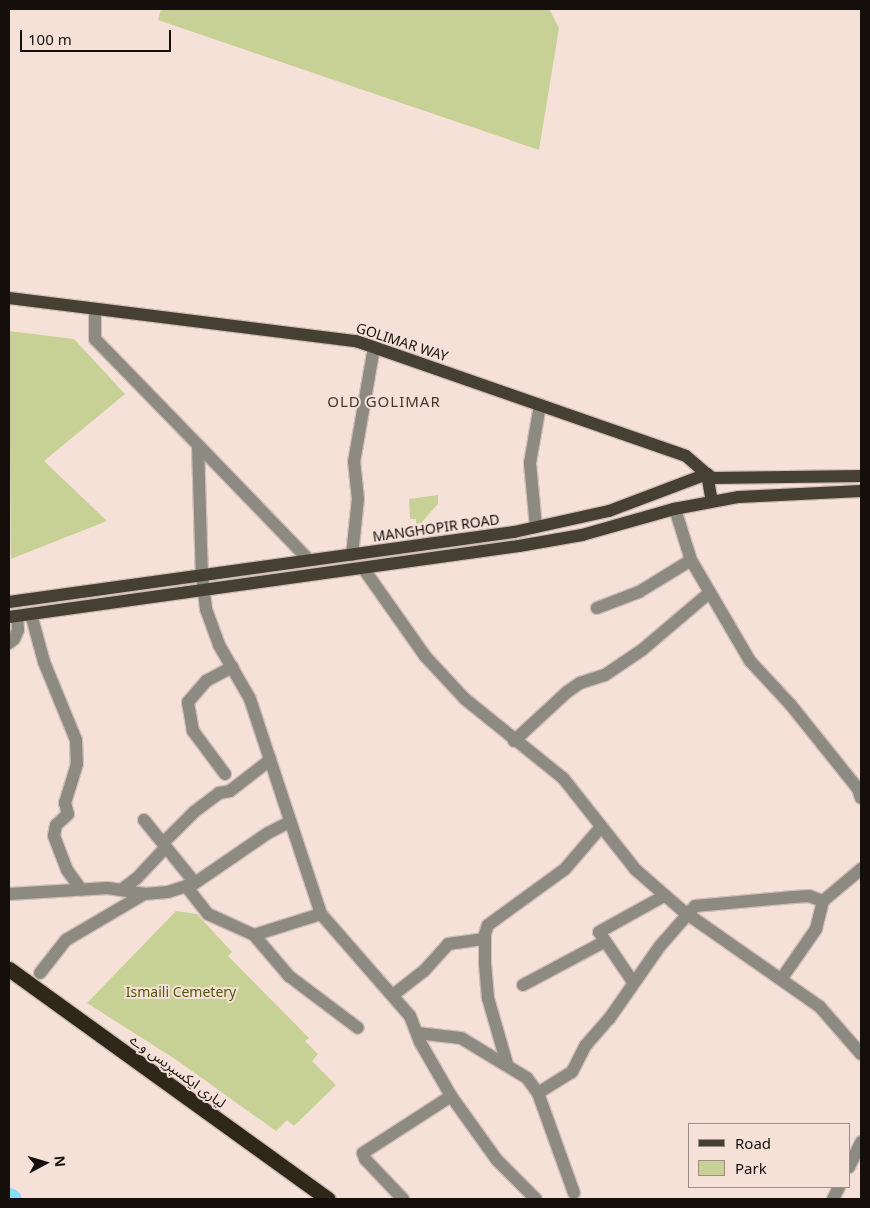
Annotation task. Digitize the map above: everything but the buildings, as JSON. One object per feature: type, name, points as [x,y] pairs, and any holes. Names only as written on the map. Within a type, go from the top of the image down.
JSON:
[{"type":"highway","name":"لیاری ایکسپریس وے","points":[[9,969],[328,1199]]},
{"type":"main road","name":"GOLIMAR WAY","points":[[9,298],[95,311],[356,341],[686,456],[707,474]]},
{"type":"main road","name":"MANGHOPIR ROAD","points":[[9,602],[536,528],[609,511],[707,474],[713,478],[861,476]]},
{"type":"main road","points":[[707,474],[712,501]]},
{"type":"main road","points":[[13,617],[204,591],[582,535],[675,509],[739,496],[861,491]]},
{"type":"street","points":[[95,311],[95,339],[309,560]]},
{"type":"street","points":[[352,555],[358,499],[354,462],[374,347]]},
{"type":"street","points":[[536,528],[530,463],[540,405]]},
{"type":"street","points":[[198,445],[204,591],[219,645],[250,699],[288,823],[321,914],[410,1016],[417,1033],[451,1096],[496,1160],[536,1199]]},
{"type":"street","points":[[675,509],[691,560],[750,661],[808,727],[858,789],[861,798]]},
{"type":"street","points":[[597,608],[639,592],[691,560]]},
{"type":"street","points":[[363,568],[425,656],[465,699],[514,741],[562,778],[636,870],[686,913],[782,978],[820,1007],[861,1054]]},
{"type":"street","points":[[514,741],[567,692],[580,683],[605,675],[642,650],[709,593]]},
{"type":"street","points":[[31,614],[44,662],[76,740],[77,764],[65,803],[68,814],[56,825],[54,836],[66,870],[81,889]]},
{"type":"street","points":[[9,643],[14,640],[18,630],[13,617]]},
{"type":"street","points":[[225,774],[193,731],[188,702],[206,681],[232,667]]},
{"type":"street","points":[[121,890],[137,878],[194,812],[219,794],[230,791],[270,760]]},
{"type":"street","points":[[144,820],[164,845],[208,914],[254,935],[289,976],[358,1028]]},
{"type":"street","points":[[40,973],[66,940],[144,894],[191,885],[268,833],[288,823]]},
{"type":"street","points":[[507,1064],[488,998],[485,939],[488,924],[565,869],[601,827]]},
{"type":"street","points":[[782,978],[816,929],[823,901],[860,873]]},
{"type":"street","points":[[9,892],[81,889],[121,890],[144,894]]},
{"type":"street","points":[[633,982],[599,932],[664,896]]},
{"type":"street","points":[[538,1093],[572,1072],[586,1045],[609,1019],[633,982],[686,913],[695,906],[809,896],[823,901]]},
{"type":"street","points":[[254,935],[321,914]]},
{"type":"street","points":[[393,995],[424,971],[448,944],[485,939]]},
{"type":"street","points":[[523,985],[604,942]]},
{"type":"street","points":[[417,1033],[461,1038],[507,1064],[526,1078],[538,1093],[574,1193]]},
{"type":"street","points":[[403,1199],[365,1158],[363,1153],[451,1096]]},
{"type":"street","points":[[850,1165],[861,1142]]},
{"type":"green space","points":[[161,9],[549,9],[559,28],[539,150],[158,20]]},
{"type":"green space","points":[[9,331],[74,339],[125,394],[44,461],[107,521],[11,559]]},
{"type":"green space","points":[[438,495],[438,504],[421,523],[416,524],[416,519],[410,519],[409,499]]},
{"type":"green space","name":"Ismaili Cemetery","points":[[176,911],[197,914],[232,952],[228,956],[309,1038],[305,1041],[318,1054],[312,1061],[336,1085],[294,1126],[287,1120],[276,1131],[178,1061],[87,1003]]},
{"type":"district","name":"OLD GOLIMAR","points":[[384,402]]}]
